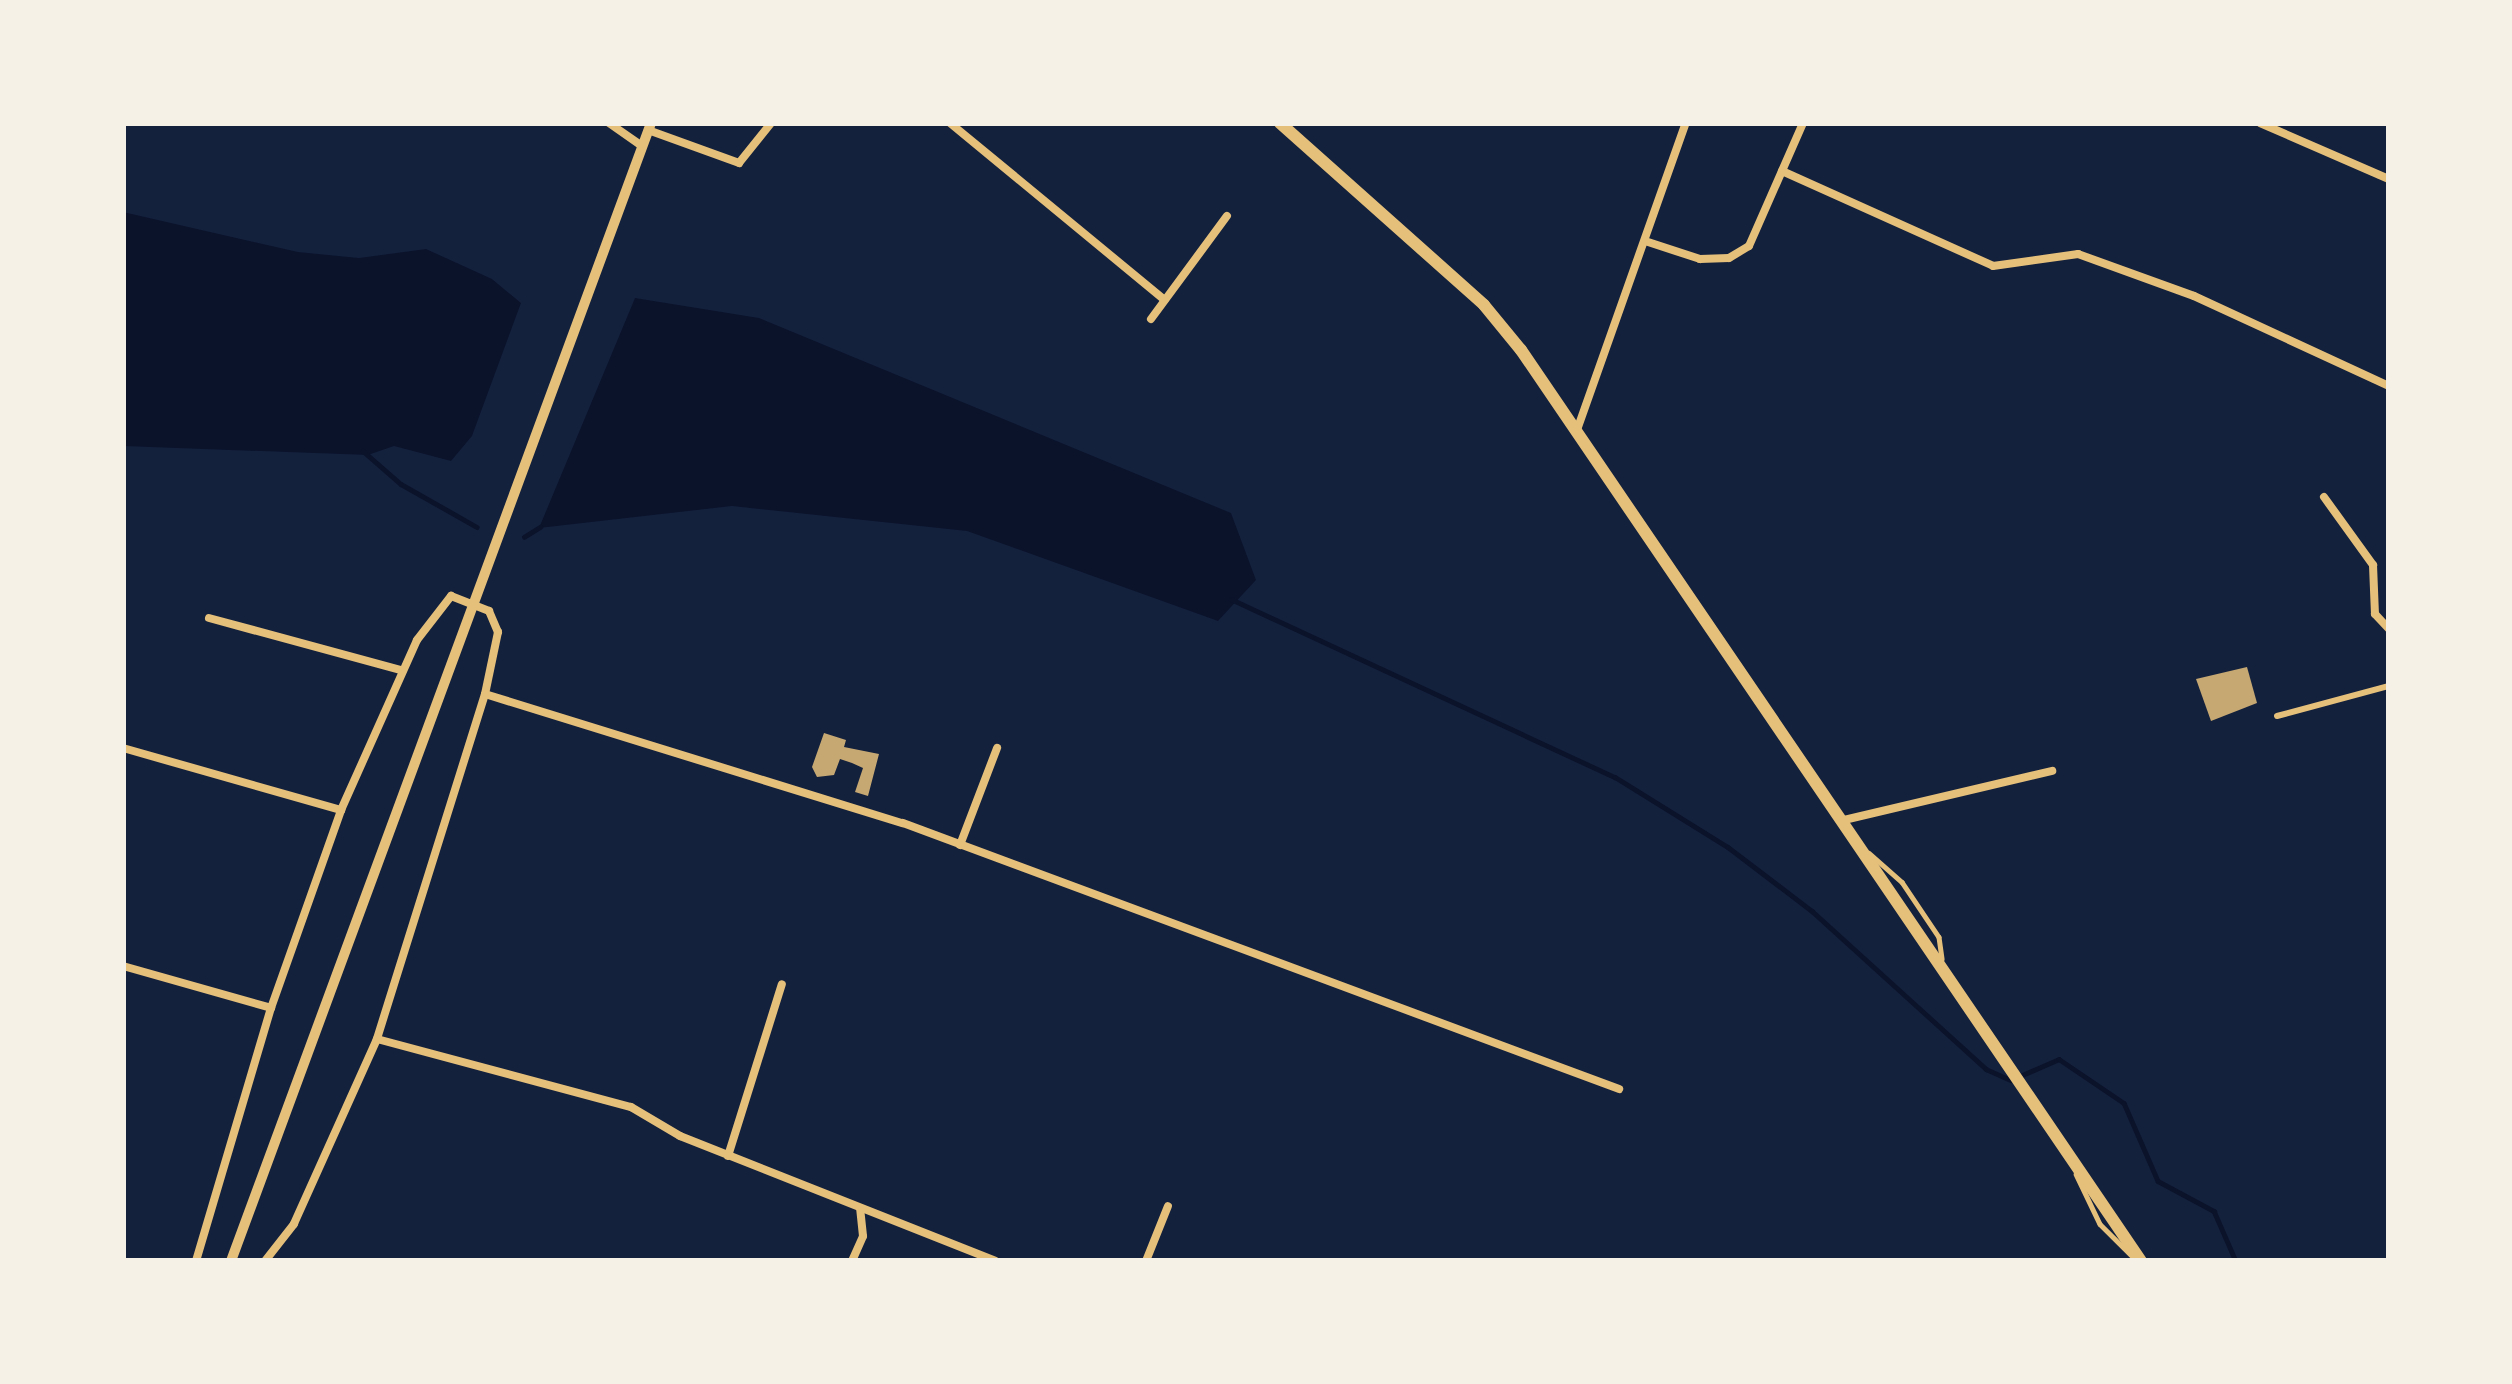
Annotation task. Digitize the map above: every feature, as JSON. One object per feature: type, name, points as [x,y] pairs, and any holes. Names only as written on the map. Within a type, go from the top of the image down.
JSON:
[{"type":"main road","points":[[1280,123],[1484,305],[1844,820],[2140,1260]]},
{"type":"main road","points":[[231,1261],[649,127]]},
{"type":"street","points":[[609,123],[642,146]]},
{"type":"street","points":[[649,127],[740,163],[771,123]]},
{"type":"street","points":[[950,123],[1165,300]]},
{"type":"street","points":[[1576,432],[1686,123]]},
{"type":"street","points":[[1644,241],[1700,259],[1729,258],[1748,246],[1802,123]]},
{"type":"street","points":[[2260,123],[2389,179]]},
{"type":"street","points":[[1782,171],[1993,266],[2078,254],[2194,296],[2389,386]]},
{"type":"street","points":[[1151,319],[1227,215]]},
{"type":"street","points":[[2324,497],[2372,565],[2375,614],[2389,629]]},
{"type":"street","points":[[196,1261],[271,1008],[341,810],[401,670],[451,596],[488,611],[498,632],[485,694],[377,1040],[294,1224],[265,1261]]},
{"type":"street","points":[[208,618],[401,670]]},
{"type":"street","points":[[2277,716],[2389,686]]},
{"type":"street","points":[[485,694],[674,747],[960,845],[1619,1089]]},
{"type":"street","points":[[123,748],[341,810]]},
{"type":"street","points":[[960,845],[997,748]]},
{"type":"street","points":[[1844,820],[2052,771]]},
{"type":"street","points":[[123,966],[271,1008]]},
{"type":"street","points":[[728,1156],[782,984]]},
{"type":"street","points":[[377,1040],[631,1107],[728,1156],[995,1261]]},
{"type":"street","points":[[1146,1261],[1168,1206]]},
{"type":"street","points":[[853,1261],[862,1236],[860,1208]]},
{"type":"water","points":[[123,212],[298,252],[359,258],[426,249],[492,279],[521,303],[472,436],[451,461],[394,446],[368,455],[123,446]]},
{"type":"water","points":[[635,298],[759,318],[1231,513],[1256,580],[1218,621],[967,531],[732,506],[539,528]]},
{"type":"building","points":[[2247,667],[2257,703],[2211,721],[2196,679]]},
{"type":"building","points":[[824,733],[846,740],[844,747],[879,754],[868,796],[855,792],[863,768],[852,763],[840,759],[834,775],[817,777],[812,767]]},
{"type":"waterway","points":[[363,451],[401,484],[477,527]]},
{"type":"waterway","points":[[524,537],[540,527]]},
{"type":"waterway","points":[[1231,599],[1615,777],[1728,847],[1812,911],[1986,1069],[2011,1080],[2059,1059],[2124,1103],[2158,1181],[2214,1211],[2236,1261]]}]
